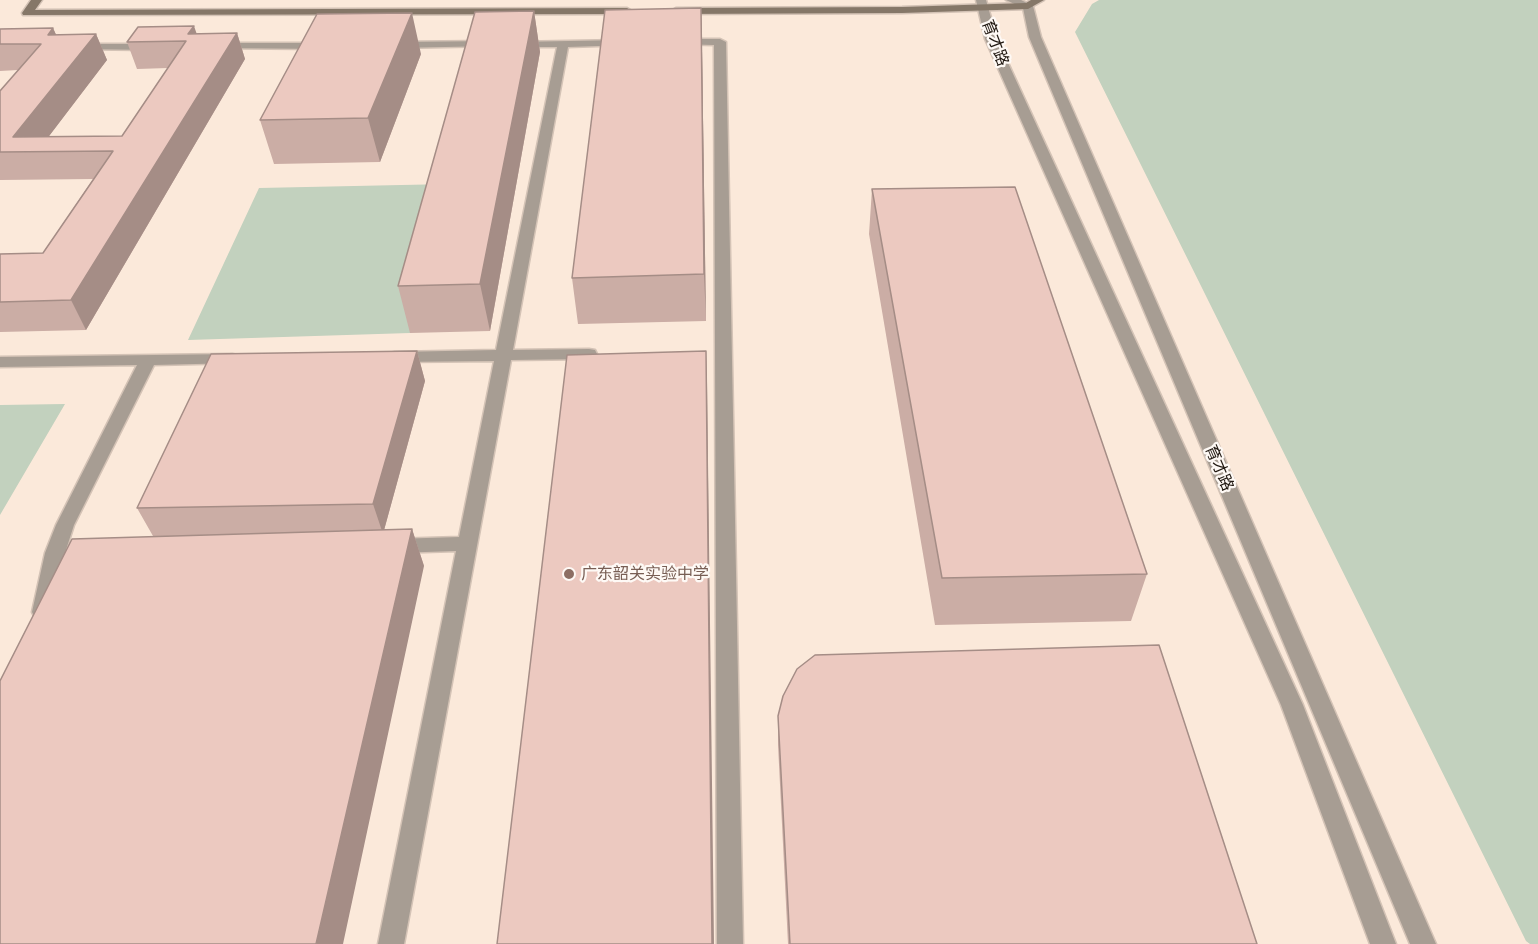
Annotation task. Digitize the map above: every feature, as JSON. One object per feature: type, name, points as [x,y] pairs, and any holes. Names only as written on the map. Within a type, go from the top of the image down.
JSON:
[{"type":"street","points":[[37,0],[27,12],[638,11]]},
{"type":"street","points":[[662,11],[902,10],[1026,2]]},
{"type":"street","name":"育才路","points":[[1026,2],[1035,37],[1058,92],[1423,944]]},
{"type":"street","name":"育才路","points":[[982,4],[991,39],[1292,705],[1383,944]]},
{"type":"street","points":[[664,43],[720,42],[716,353],[730,944]]},
{"type":"street","points":[[384,45],[642,43]]},
{"type":"street","points":[[391,944],[563,44]]},
{"type":"street","points":[[204,46],[336,45]]},
{"type":"street","points":[[72,47],[168,47]]},
{"type":"street","points":[[384,357],[607,354]]},
{"type":"street","points":[[0,363],[243,359]]},
{"type":"street","points":[[38,633],[55,553],[65,525],[148,360]]},
{"type":"street","points":[[373,546],[467,544]]},
{"type":"street","points":[[55,553],[79,553]]},
{"type":"green space","points":[[1099,0],[1538,0],[1538,944],[1530,944],[1526,941],[1075,32],[1092,4]]},
{"type":"green space","points":[[449,184],[410,333],[188,340],[259,188]]},
{"type":"green space","points":[[65,404],[0,515],[0,405]]},
{"type":"building","points":[[701,8],[704,274],[572,278],[605,10]]},
{"type":"building","points":[[534,11],[480,284],[398,286],[475,12]]},
{"type":"building","points":[[412,13],[368,118],[260,120],[317,14]]},
{"type":"building","points":[[194,26],[188,34],[237,33],[71,300],[0,302],[0,254],[43,253],[113,151],[0,152],[0,91],[41,44],[0,44],[0,29],[53,28],[48,35],[96,34],[13,137],[122,136],[186,41],[127,42],[138,27]]},
{"type":"building","points":[[1015,187],[1147,574],[942,578],[872,189]]},
{"type":"building","points":[[417,351],[373,504],[137,508],[211,354]]},
{"type":"building","points":[[706,351],[712,944],[497,944],[567,355]]},
{"type":"building","points":[[412,529],[316,944],[0,944],[0,681],[72,539]]},
{"type":"building","points":[[1159,645],[1257,944],[790,944],[778,716],[783,696],[797,669],[815,655]]},
{"type":"place","name":"广东韶关实验中学","points":[[569,574]]}]
